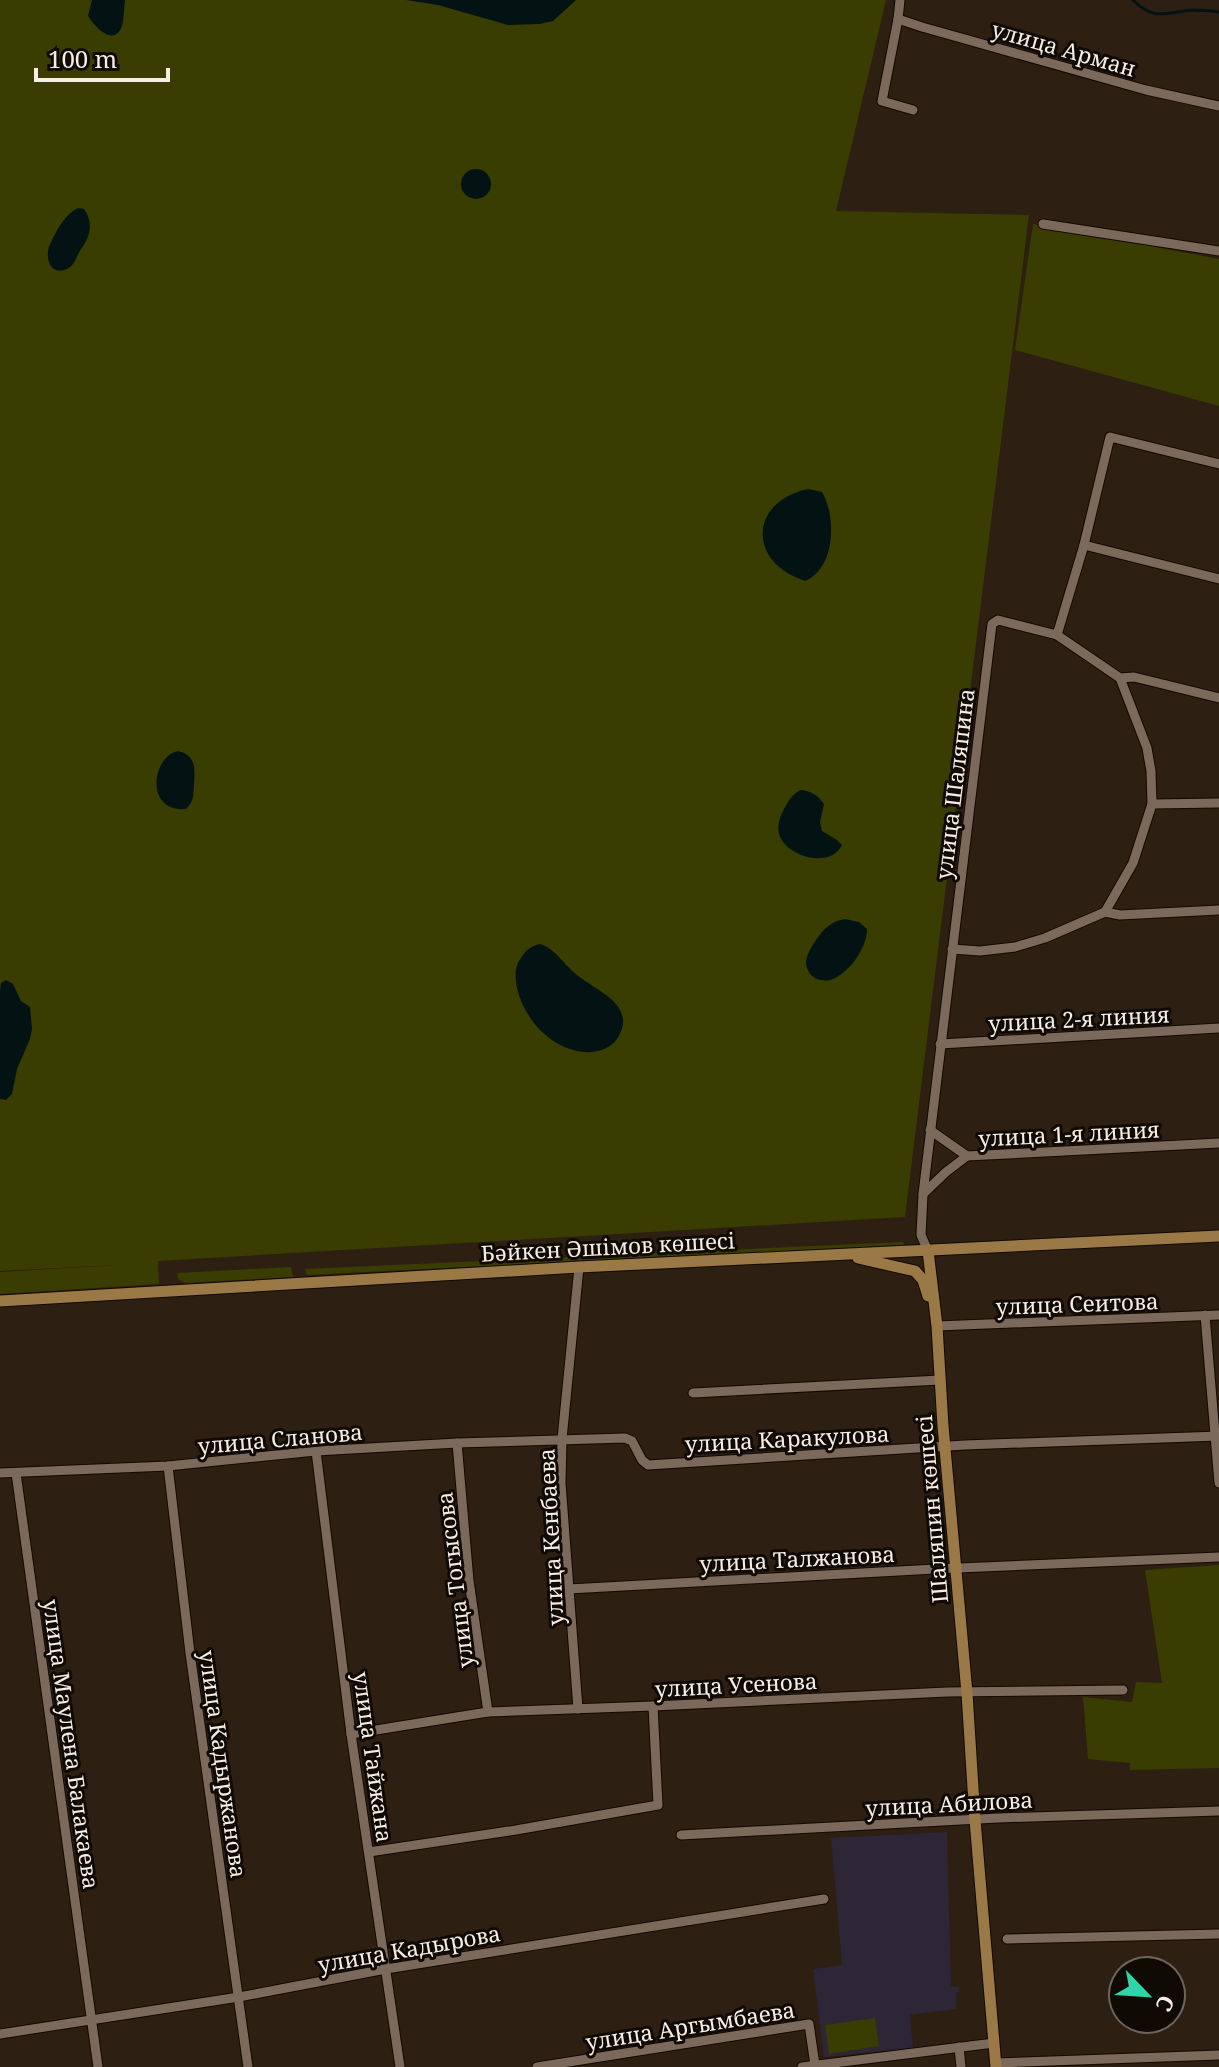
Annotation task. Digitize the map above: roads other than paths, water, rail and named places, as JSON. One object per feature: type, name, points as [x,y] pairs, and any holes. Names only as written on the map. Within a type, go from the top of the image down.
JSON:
[{"type":"main road","name":"Бәйкен Әшімов көшесі","points":[[0,1301],[579,1267],[1219,1236]]},
{"type":"main road","name":"Шаляпин көшесі","points":[[928,1251],[937,1326],[996,2065]]},
{"type":"main road","points":[[842,1254],[915,1271],[923,1280],[937,1326]]},
{"type":"street","points":[[900,0],[900,20],[882,101],[913,110]]},
{"type":"street","name":"улица Арман","points":[[900,20],[1091,75],[1219,106]]},
{"type":"street","points":[[1043,224],[1219,251]]},
{"type":"street","points":[[1105,912],[1133,863],[1152,804],[1151,771],[1147,748],[1120,678],[1057,635],[1084,545],[1110,437],[1219,464]]},
{"type":"street","points":[[1084,545],[1219,579]]},
{"type":"street","name":"улица Шаляпина","points":[[952,949],[992,624],[998,620],[1057,635]]},
{"type":"street","points":[[1120,678],[1134,677],[1219,698]]},
{"type":"street","points":[[1152,804],[1219,803]]},
{"type":"street","points":[[952,949],[980,951],[1015,947],[1045,938],[1105,912],[1120,915],[1219,910]]},
{"type":"street","name":"Шаляпин көшесі","points":[[928,1251],[921,1235],[923,1194],[952,949]]},
{"type":"street","name":"улица 2-я линия","points":[[940,1044],[1219,1028]]},
{"type":"street","name":"улица 1-я линия","points":[[930,1130],[967,1156],[1219,1143]]},
{"type":"street","points":[[923,1194],[967,1156]]},
{"type":"street","name":"улица Кенбаева","points":[[578,1709],[561,1483],[562,1439],[579,1267]]},
{"type":"street","points":[[1205,1315],[1219,1483]]},
{"type":"street","name":"улица Сеитова","points":[[937,1326],[1219,1315]]},
{"type":"street","points":[[693,1393],[940,1380]]},
{"type":"street","name":"улица Каракулова","points":[[562,1439],[625,1438],[632,1441],[648,1465],[945,1447],[1217,1436]]},
{"type":"street","name":"улица Сланова","points":[[0,1473],[168,1466],[316,1451],[562,1439]]},
{"type":"street","name":"улица Тогысова","points":[[457,1443],[469,1581],[488,1712]]},
{"type":"street","name":"улица Тайжана","points":[[316,1451],[351,1734],[400,2067]]},
{"type":"street","name":"улица Кадыржанова","points":[[168,1466],[190,1653],[248,2067]]},
{"type":"street","name":"улица Маулена Балакаева","points":[[16,1473],[98,2067]]},
{"type":"street","name":"улица Талжанова","points":[[569,1589],[1219,1557]]},
{"type":"street","name":"улица Усенова","points":[[351,1734],[488,1712],[947,1692],[1123,1690]]},
{"type":"street","points":[[369,1852],[658,1805],[653,1706]]},
{"type":"street","name":"улица Абилова","points":[[681,1835],[1219,1811]]},
{"type":"street","name":"улица Кадырова","points":[[0,2034],[824,1899]]},
{"type":"street","points":[[1007,1939],[1219,1934]]},
{"type":"street","name":"улица Аргымбаева","points":[[537,2067],[809,2024],[815,2065]]},
{"type":"street","points":[[802,2067],[994,2043]]},
{"type":"street","points":[[959,2047],[961,2067]]},
{"type":"street","points":[[996,2065],[1219,2055]]},
{"type":"waterway","points":[[1133,0],[1155,13],[1193,10],[1219,12]]}]
